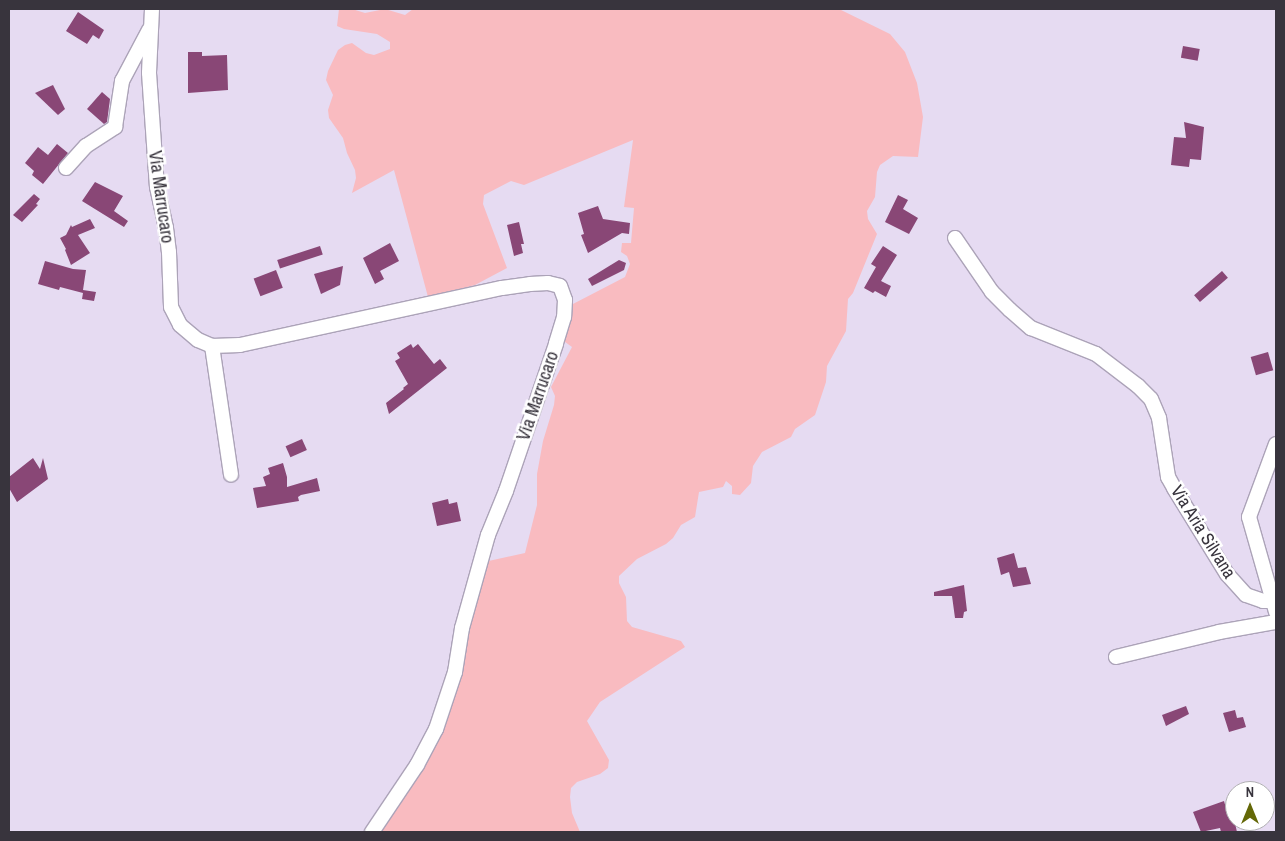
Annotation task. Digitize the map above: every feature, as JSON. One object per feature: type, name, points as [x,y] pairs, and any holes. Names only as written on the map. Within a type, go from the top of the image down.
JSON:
[{"type":"street","name":"Via Marrucaro","points":[[152,9],[149,73],[157,187],[166,228],[171,307],[180,325],[198,340],[212,346],[240,345],[511,287],[548,283],[560,286],[565,300],[564,317],[556,344],[506,491],[488,535],[462,628],[455,672],[436,730],[417,765],[372,832]]},
{"type":"street","name":"Via Marrucaro","points":[[66,168],[86,146],[115,127],[122,81],[151,27]]},
{"type":"street","name":"Via Aria Silvana","points":[[955,238],[992,292],[1031,328],[1096,354],[1138,386],[1151,399],[1159,418],[1168,477],[1174,488],[1227,574],[1246,595],[1275,607]]},
{"type":"street","points":[[212,346],[231,475]]},
{"type":"street","name":"Via Aria Silvana","points":[[1275,607],[1248,517],[1276,444]]},
{"type":"street","points":[[1116,657],[1219,632],[1276,622]]},
{"type":"shaded area","points":[[339,9],[352,9],[365,13],[385,9],[405,15],[413,9],[839,9],[890,34],[905,52],[917,83],[923,117],[918,157],[893,156],[880,165],[877,172],[875,197],[867,211],[868,219],[877,234],[853,293],[848,299],[846,331],[827,366],[826,382],[815,415],[795,429],[791,437],[762,452],[753,466],[751,483],[740,495],[732,494],[732,486],[726,481],[723,487],[699,492],[695,517],[681,525],[673,538],[666,544],[637,559],[619,576],[619,583],[626,597],[627,621],[632,627],[681,641],[685,647],[600,702],[587,721],[609,760],[608,768],[600,774],[577,782],[571,788],[572,813],[580,832],[376,832],[433,751],[454,685],[484,562],[525,553],[537,505],[537,474],[543,441],[554,405],[555,396],[551,387],[572,347],[561,339],[571,305],[625,277],[630,264],[627,256],[621,252],[622,243],[631,243],[634,208],[624,207],[633,140],[524,185],[511,181],[484,195],[483,204],[507,268],[475,285],[428,297],[394,170],[352,193],[356,178],[355,170],[347,153],[343,138],[329,118],[328,110],[333,95],[326,80],[328,71],[338,50],[345,45],[352,43],[366,53],[374,55],[390,49],[390,42],[377,34],[344,29],[337,26]]},
{"type":"building","points":[[78,12],[104,30],[99,39],[93,35],[87,44],[66,31]]},
{"type":"building","points":[[1183,46],[1200,49],[1198,61],[1181,58]]},
{"type":"building","points":[[188,52],[202,52],[202,56],[227,55],[228,90],[188,93]]},
{"type":"building","points":[[53,85],[65,109],[58,115],[35,93]]},
{"type":"building","points":[[102,92],[110,99],[107,122],[104,124],[87,109]]},
{"type":"building","points":[[1184,122],[1204,127],[1201,160],[1190,159],[1189,167],[1171,165],[1174,137],[1186,138]]},
{"type":"building","points":[[57,144],[68,153],[43,184],[32,175],[34,171],[25,163],[38,147],[48,155]]},
{"type":"building","points":[[95,182],[123,196],[114,211],[128,221],[124,227],[82,201]]},
{"type":"building","points":[[34,194],[40,199],[36,204],[38,205],[22,222],[13,215]]},
{"type":"building","points":[[898,195],[908,200],[903,209],[918,218],[909,234],[885,222]]},
{"type":"building","points":[[598,206],[603,219],[630,223],[629,234],[622,233],[588,253],[581,235],[584,234],[578,213]]},
{"type":"building","points":[[90,219],[95,228],[78,235],[90,253],[71,265],[60,238],[66,235],[71,225],[72,227]]},
{"type":"building","points":[[519,222],[524,244],[521,244],[523,253],[514,256],[507,225]]},
{"type":"building","points":[[390,243],[399,261],[380,271],[384,279],[375,284],[363,258]]},
{"type":"building","points":[[320,246],[323,255],[280,268],[277,260]]},
{"type":"building","points":[[883,246],[897,255],[881,281],[891,286],[886,297],[864,288],[876,267],[871,264]]},
{"type":"building","points":[[619,260],[626,263],[624,270],[592,286],[588,279]]},
{"type":"building","points":[[45,261],[73,269],[86,270],[83,290],[96,292],[94,301],[82,299],[83,293],[60,287],[59,290],[38,284]]},
{"type":"building","points":[[343,266],[340,285],[321,294],[314,274]]},
{"type":"building","points":[[276,270],[283,288],[260,296],[254,279]]},
{"type":"building","points":[[1222,271],[1228,278],[1200,302],[1194,295]]},
{"type":"building","points":[[411,344],[413,348],[418,344],[434,364],[440,359],[447,368],[389,414],[386,403],[408,384],[395,361],[400,358],[397,353]]},
{"type":"building","points":[[1268,352],[1273,370],[1256,375],[1251,357]]},
{"type":"building","points":[[302,439],[307,450],[290,457],[286,446]]},
{"type":"building","points":[[33,458],[40,469],[43,458],[48,479],[17,502],[9,488],[9,477]]},
{"type":"building","points":[[283,463],[287,477],[287,487],[317,478],[320,491],[301,495],[298,497],[299,501],[257,508],[253,488],[266,486],[263,477],[270,474],[268,468]]},
{"type":"building","points":[[448,499],[449,504],[457,502],[461,521],[437,526],[432,503]]},
{"type":"building","points":[[1014,553],[1018,568],[1026,567],[1031,584],[1013,587],[1009,572],[1001,575],[997,558]]},
{"type":"building","points":[[964,585],[967,611],[964,612],[963,618],[955,618],[952,596],[934,596],[934,592]]},
{"type":"building","points":[[1186,706],[1189,714],[1166,726],[1162,715]]},
{"type":"building","points":[[1235,710],[1237,718],[1243,717],[1246,727],[1229,732],[1223,713]]},
{"type":"building","points":[[1224,801],[1225,831],[1237,832],[1221,832],[1220,828],[1201,832],[1193,812]]}]
